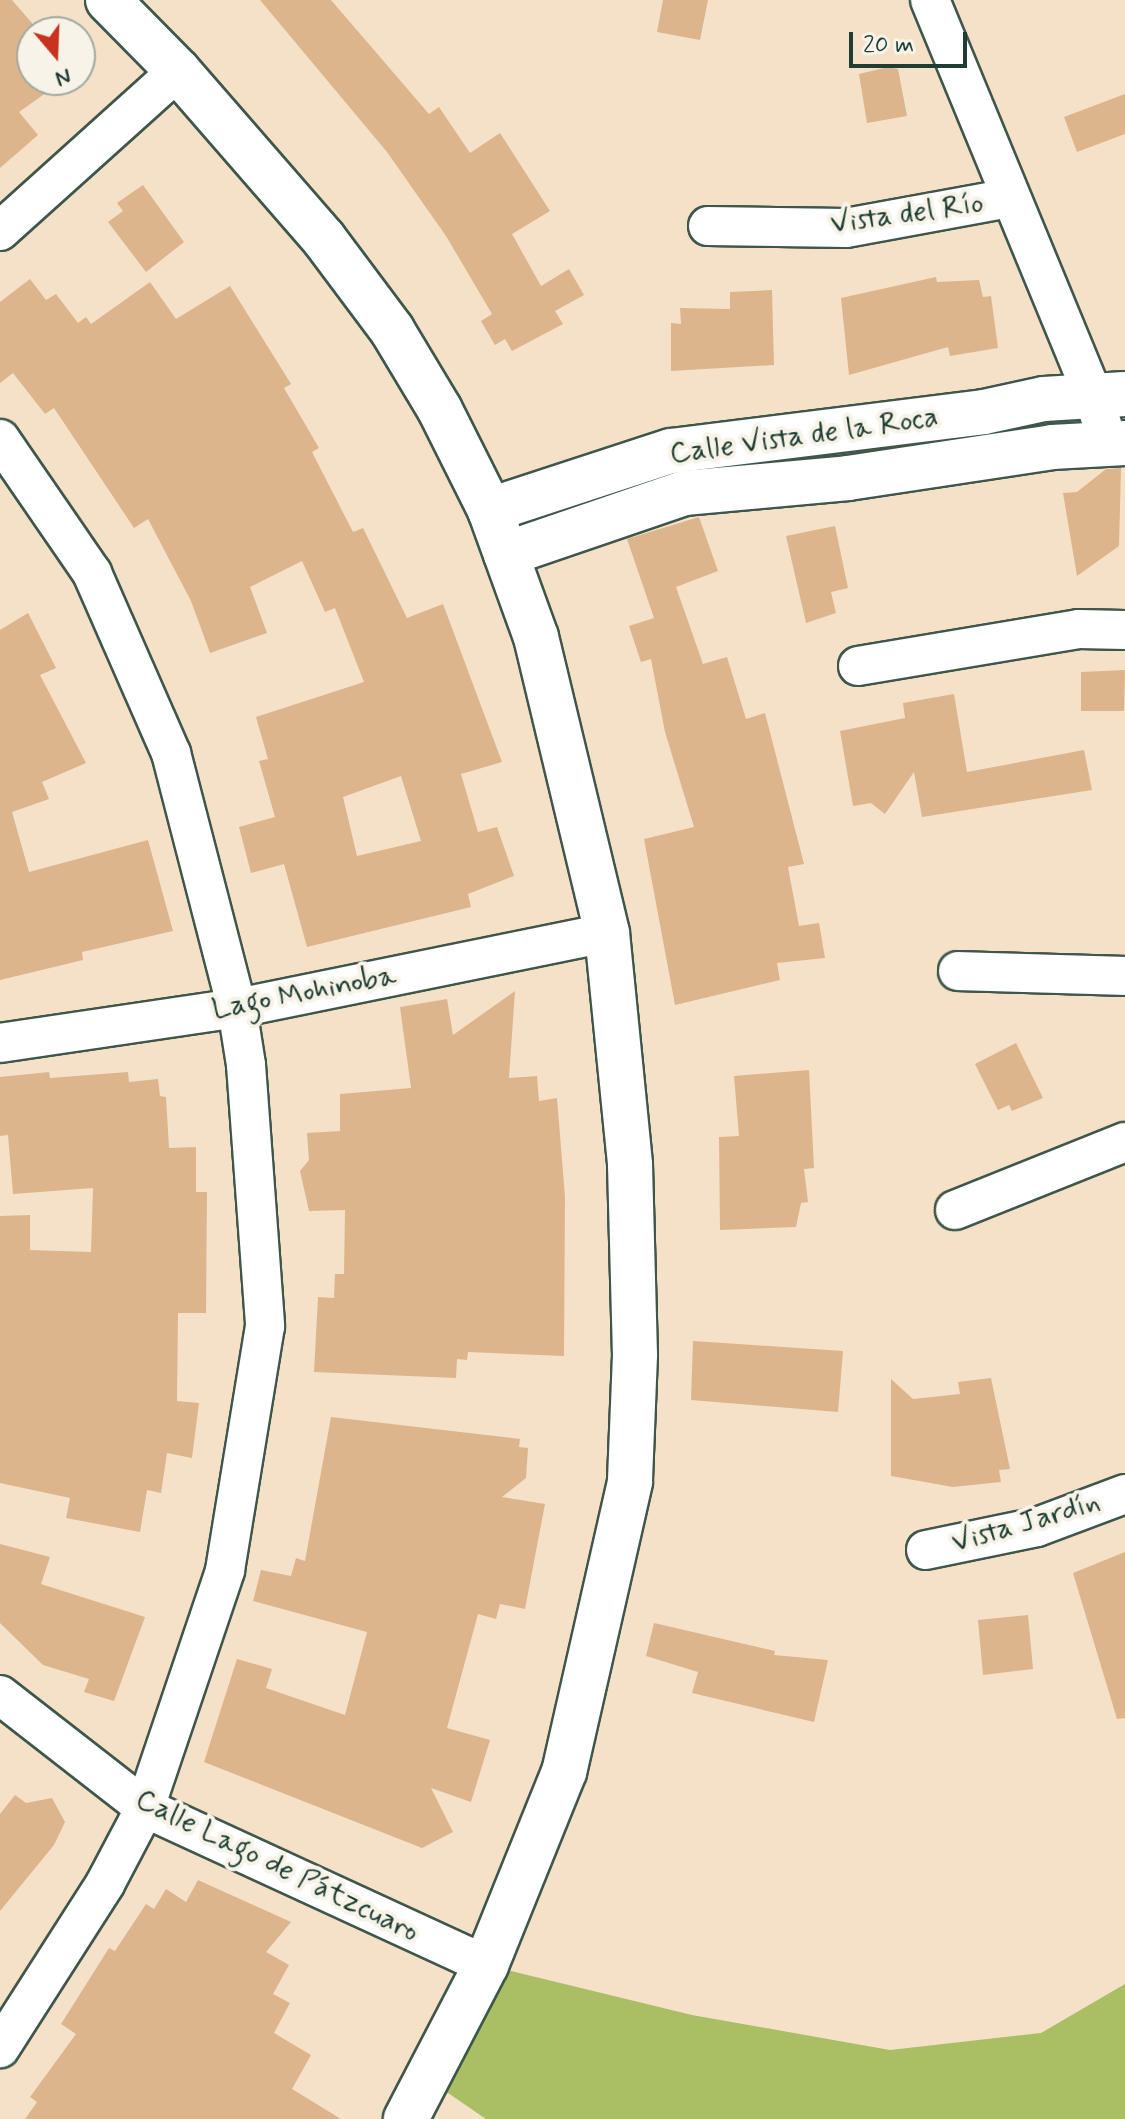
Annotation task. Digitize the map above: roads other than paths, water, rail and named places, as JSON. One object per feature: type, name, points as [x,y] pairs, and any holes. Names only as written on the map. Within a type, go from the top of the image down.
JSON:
[{"type":"street","points":[[108,0],[178,71],[324,239],[392,330],[490,510],[536,637],[607,933],[630,1165],[635,1355],[630,1482],[564,1772],[486,1965],[406,2119]]},
{"type":"street","points":[[939,6],[1010,198],[1109,395],[1117,443]]},
{"type":"street","points":[[0,231],[178,71]]},
{"type":"street","name":"Vista del Río","points":[[708,226],[846,228],[1010,198]]},
{"type":"street","name":"Calle Vista de la Roca","points":[[490,510],[671,451],[843,432],[1109,395]]},
{"type":"street","points":[[843,432],[848,478]]},
{"type":"street","points":[[0,439],[92,573],[171,753],[237,1008],[246,1065],[265,1326],[225,1571],[145,1808],[105,1884],[0,2048]]},
{"type":"street","name":"Calle Vista de la Roca","points":[[506,554],[684,493],[848,478],[1117,443]]},
{"type":"street","points":[[858,666],[1079,629],[1125,630]]},
{"type":"street","name":"Lago Mohinoba","points":[[0,1043],[237,1008],[607,933]]},
{"type":"street","points":[[958,971],[1125,976]]},
{"type":"street","points":[[955,1210],[1125,1142]]},
{"type":"street","name":"Vista Jardín","points":[[926,1550],[1037,1527],[1125,1494]]},
{"type":"street","name":"Calle Lago de Pátzcuaro","points":[[0,1695],[145,1808],[486,1965]]}]
